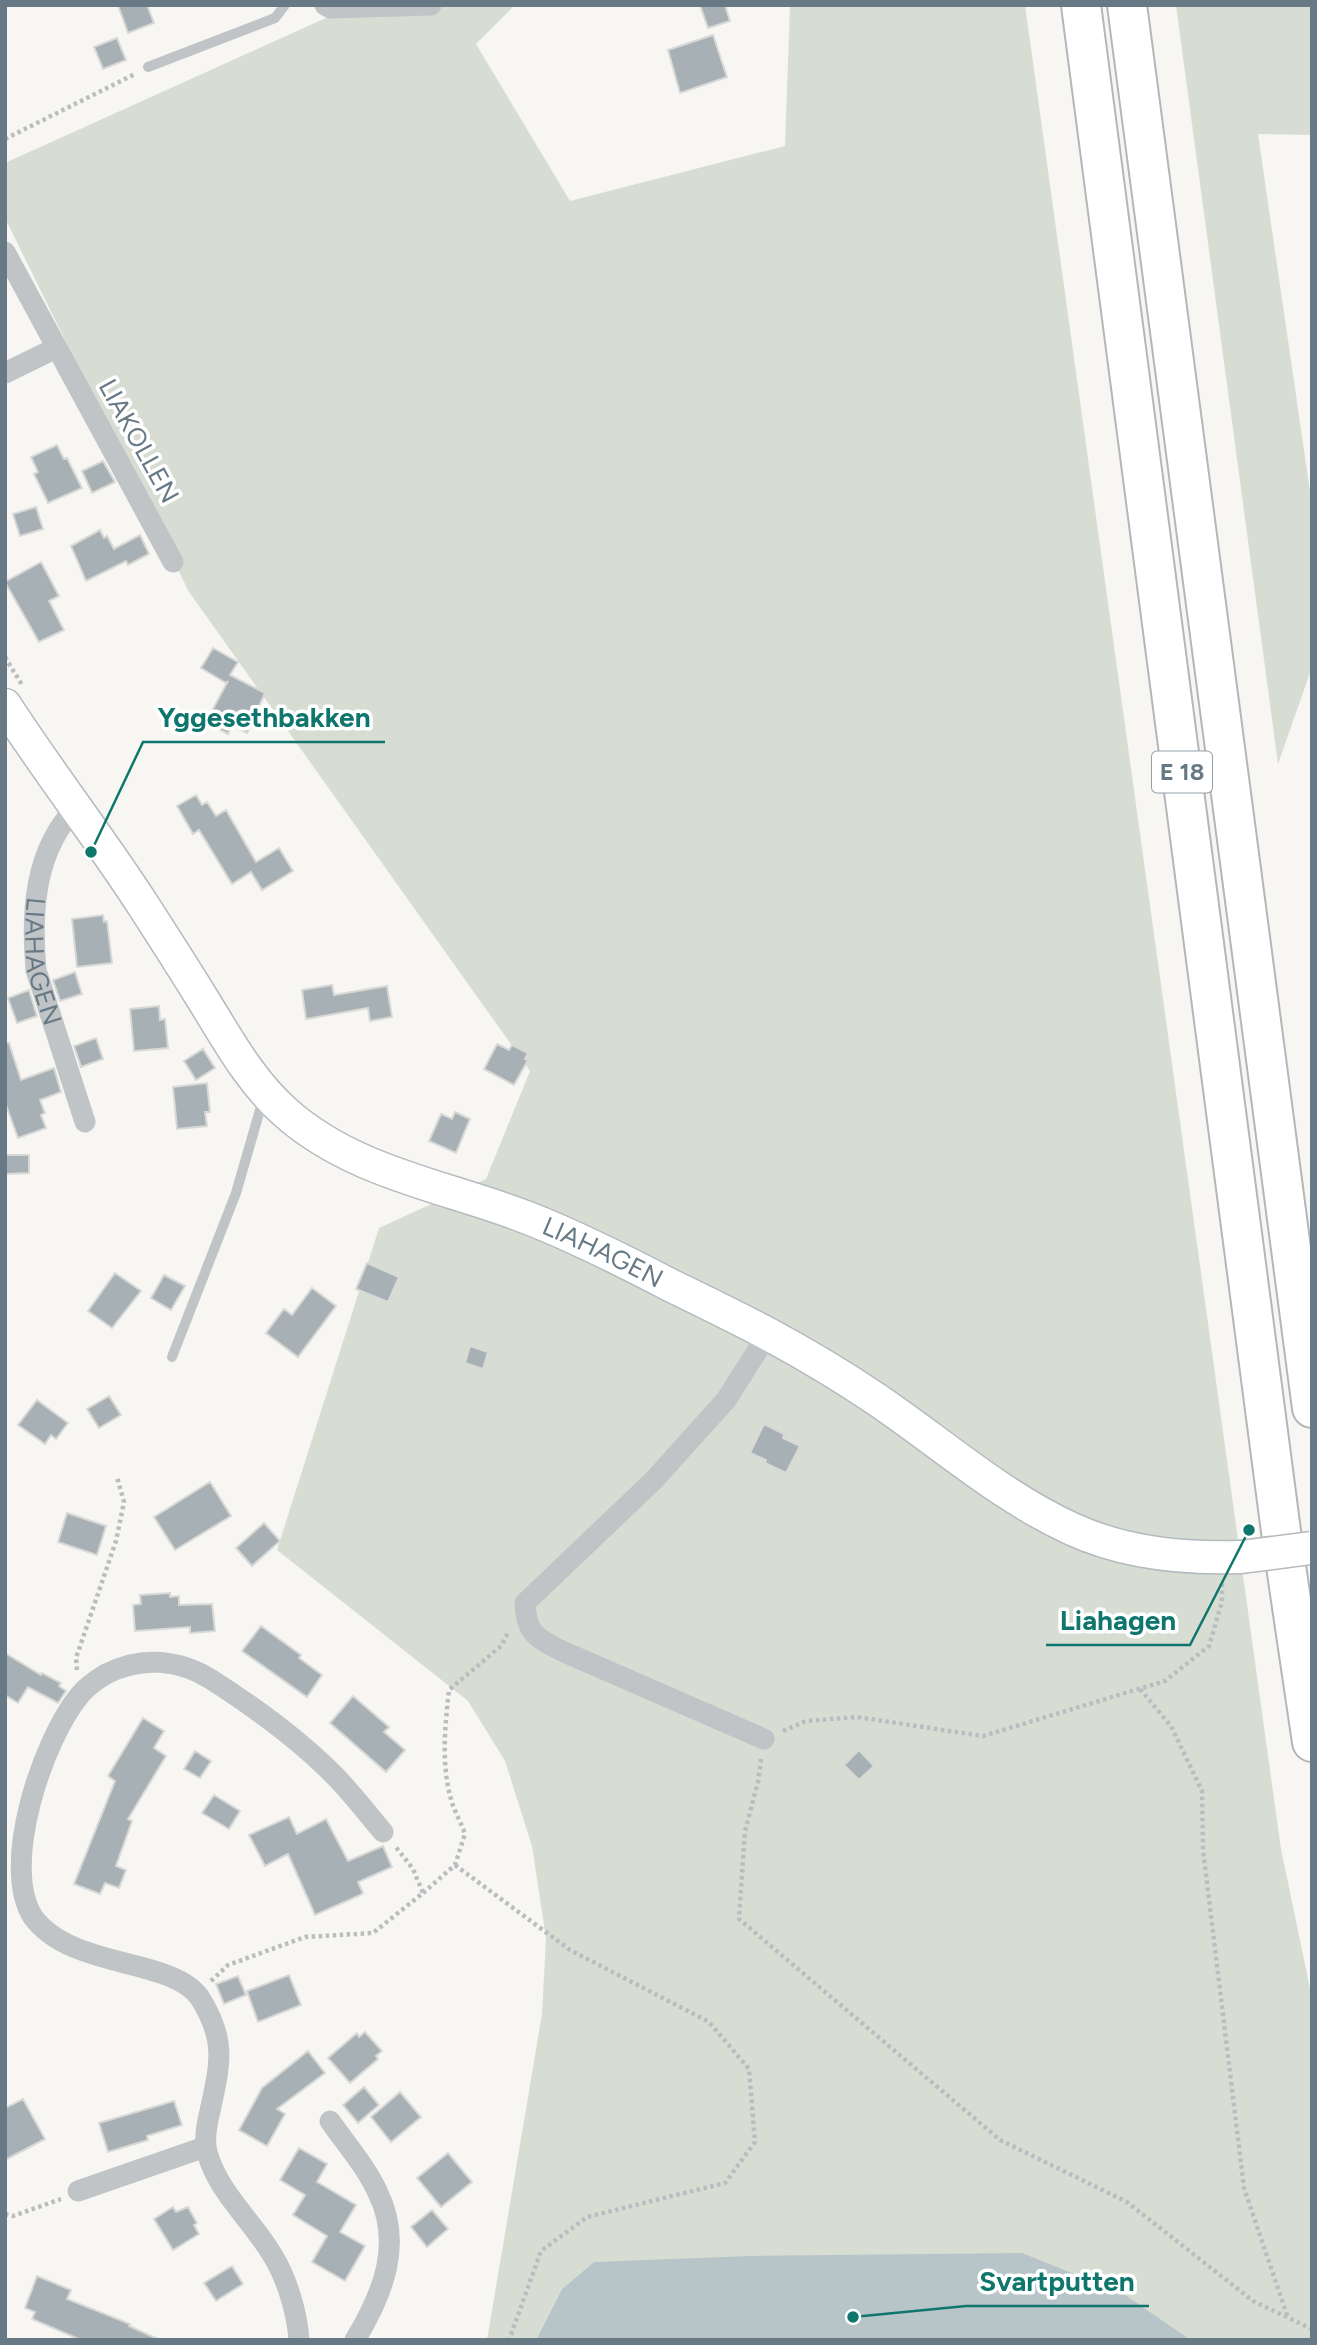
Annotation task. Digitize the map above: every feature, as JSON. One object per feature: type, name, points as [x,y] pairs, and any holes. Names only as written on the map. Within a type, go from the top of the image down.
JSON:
[{"type":"highway","name":"E 18","points":[[1081,5],[1281,1525],[1312,1742]]},
{"type":"highway","name":"E 18","points":[[1127,5],[1312,1408]]},
{"type":"main road","name":"LIAHAGEN","points":[[5,705],[142,903],[238,1058],[284,1112],[305,1128],[357,1159],[396,1175],[528,1218],[604,1251],[768,1334],[876,1399],[965,1465],[1036,1511],[1075,1530],[1108,1542],[1157,1553],[1202,1559],[1312,1548]]},
{"type":"street","points":[[325,5],[331,8],[431,5]]},
{"type":"street","name":"LIAKOLLEN","points":[[5,252],[173,562]]},
{"type":"street","points":[[5,373],[56,348]]},
{"type":"street","name":"LIAHAGEN","points":[[77,807],[62,822],[46,855],[35,910],[34,950],[36,970],[85,1122]]},
{"type":"street","points":[[764,1739],[562,1651],[534,1636],[525,1620],[525,1603],[654,1480],[726,1400],[768,1334]]},
{"type":"street","points":[[299,2340],[288,2287],[273,2255],[231,2201],[212,2168],[205,2147],[219,2066],[217,2031],[197,1994],[176,1979],[71,1947],[33,1917],[23,1894],[19,1866],[29,1799],[46,1752],[79,1695],[97,1679],[120,1667],[142,1661],[164,1662],[195,1669],[280,1728],[334,1774],[383,1832]]},
{"type":"street","points":[[330,2122],[378,2192],[390,2227],[389,2263],[367,2320],[355,2340]]},
{"type":"street","points":[[78,2191],[205,2147]]},
{"type":"lane","points":[[149,67],[275,18],[285,5]]},
{"type":"lane","points":[[172,1357],[236,1193],[265,1091]]},
{"type":"path","points":[[5,139],[149,67]]},
{"type":"path","points":[[79,1695],[76,1658],[116,1541],[124,1502],[117,1477]]},
{"type":"path","points":[[1231,1558],[1209,1646],[1165,1681],[983,1736],[857,1717],[806,1720],[764,1739],[758,1782],[745,1831],[739,1919],[1000,2140],[1127,2202],[1253,2301],[1312,2329]]},
{"type":"path","points":[[197,1994],[228,1965],[305,1937],[373,1933],[455,1865],[465,1834],[451,1800],[445,1772],[445,1728],[449,1690],[501,1646],[525,1603]]},
{"type":"path","points":[[1140,1689],[1171,1726],[1202,1791],[1203,1850],[1244,2188],[1288,2318]]},
{"type":"path","points":[[383,1832],[413,1869],[423,1893]]},
{"type":"path","points":[[455,1865],[570,1950],[709,2022],[749,2069],[755,2142],[725,2183],[587,2217],[541,2251],[509,2340]]},
{"type":"path","points":[[5,2214],[13,2216],[30,2212],[78,2191]]},
{"type":"shaded area","points":[[350,5],[515,5],[476,44],[570,201],[785,146],[790,5],[1025,5],[1281,1849],[1312,1998],[1312,2340],[1191,2340],[1124,2294],[639,2261],[594,2262],[562,2289],[536,2340],[487,2340],[542,2014],[546,1938],[532,1846],[505,1761],[468,1701],[277,1550],[379,1228],[486,1179],[530,1071],[189,592],[5,218],[5,163]]},
{"type":"shaded area","points":[[1176,5],[1312,5],[1312,135],[1258,134],[1312,505],[1312,667],[1278,764]]},
{"type":"shaded area","points":[[1022,2253],[1124,2294],[1191,2340],[536,2340],[562,2289],[594,2262],[749,2256]]},
{"type":"building","points":[[118,5],[147,5],[154,23],[128,33]]},
{"type":"building","points":[[700,5],[725,5],[730,21],[708,28]]},
{"type":"building","points":[[713,35],[727,77],[680,93],[668,50]]},
{"type":"building","points":[[117,38],[126,60],[103,69],[94,47]]},
{"type":"building","points":[[57,445],[64,459],[67,458],[82,488],[48,503],[34,474],[38,472],[31,457]]},
{"type":"building","points":[[103,461],[115,482],[92,493],[82,471]]},
{"type":"building","points":[[36,507],[43,529],[20,536],[13,514]]},
{"type":"building","points":[[100,530],[114,549],[140,535],[149,554],[128,565],[126,561],[86,581],[71,546]]},
{"type":"building","points":[[41,562],[59,596],[49,601],[64,630],[39,642],[5,582]]},
{"type":"building","points":[[213,648],[238,662],[230,675],[265,693],[247,733],[232,725],[228,734],[206,722],[228,681],[226,683],[201,668]]},
{"type":"building","points":[[196,795],[202,805],[207,802],[216,816],[226,810],[256,862],[279,848],[293,871],[262,890],[251,872],[232,884],[199,830],[193,834],[177,806]]},
{"type":"building","points":[[103,915],[104,922],[107,921],[112,963],[77,967],[72,919]]},
{"type":"building","points":[[75,972],[82,994],[60,1001],[53,980]]},
{"type":"building","points":[[332,985],[334,995],[387,986],[392,1017],[370,1021],[368,1008],[306,1019],[302,990]]},
{"type":"building","points":[[29,990],[37,1016],[17,1023],[8,998]]},
{"type":"building","points":[[159,1006],[160,1020],[165,1019],[168,1048],[134,1051],[130,1009]]},
{"type":"building","points":[[96,1038],[103,1059],[81,1067],[74,1046]]},
{"type":"building","points":[[5,1043],[9,1043],[21,1080],[54,1068],[61,1092],[40,1100],[45,1113],[41,1115],[46,1128],[18,1138],[5,1102]]},
{"type":"building","points":[[497,1044],[509,1050],[512,1045],[528,1053],[525,1059],[528,1060],[514,1085],[484,1069]]},
{"type":"building","points":[[203,1049],[215,1068],[196,1080],[184,1061]]},
{"type":"building","points":[[207,1083],[210,1112],[205,1112],[207,1126],[177,1129],[173,1087]]},
{"type":"building","points":[[455,1112],[470,1119],[456,1153],[429,1141],[441,1114],[452,1119]]},
{"type":"building","points":[[5,1155],[29,1155],[29,1173],[5,1174]]},
{"type":"building","points":[[367,1263],[399,1277],[388,1302],[356,1289]]},
{"type":"building","points":[[115,1273],[141,1291],[112,1328],[88,1311]]},
{"type":"building","points":[[164,1275],[185,1286],[171,1310],[151,1298]]},
{"type":"building","points":[[312,1288],[336,1306],[298,1357],[266,1333],[284,1309],[292,1315]]},
{"type":"building","points":[[470,1346],[488,1352],[483,1369],[465,1363]]},
{"type":"building","points":[[109,1396],[121,1415],[99,1428],[87,1409]]},
{"type":"building","points":[[37,1400],[68,1423],[56,1439],[51,1435],[45,1444],[18,1425]]},
{"type":"building","points":[[764,1424],[800,1446],[786,1473],[750,1453]]},
{"type":"building","points":[[210,1482],[231,1516],[175,1550],[154,1517]]},
{"type":"building","points":[[67,1513],[106,1526],[97,1555],[58,1542]]},
{"type":"building","points":[[264,1523],[280,1541],[252,1566],[236,1548]]},
{"type":"building","points":[[170,1593],[170,1597],[179,1596],[179,1605],[212,1604],[215,1631],[190,1633],[190,1627],[135,1631],[133,1605],[141,1604],[140,1595]]},
{"type":"building","points":[[261,1626],[301,1655],[299,1658],[322,1675],[307,1697],[242,1651]]},
{"type":"building","points":[[5,1653],[41,1675],[42,1673],[61,1683],[59,1686],[66,1691],[58,1703],[28,1687],[18,1703],[5,1695]]},
{"type":"building","points":[[353,1696],[389,1727],[384,1732],[405,1750],[386,1772],[330,1723]]},
{"type":"building","points":[[143,1718],[164,1731],[154,1748],[166,1756],[128,1819],[132,1821],[116,1866],[126,1870],[119,1888],[105,1883],[100,1894],[74,1884],[115,1781],[108,1776]]},
{"type":"building","points":[[859,1750],[874,1766],[859,1780],[844,1765]]},
{"type":"building","points":[[195,1751],[211,1761],[200,1778],[184,1769]]},
{"type":"building","points":[[214,1795],[240,1811],[229,1829],[202,1813]]},
{"type":"building","points":[[289,1817],[297,1834],[326,1819],[348,1861],[383,1846],[392,1867],[358,1882],[363,1893],[315,1915],[288,1854],[265,1866],[249,1835]]},
{"type":"building","points":[[289,1975],[301,2005],[258,2022],[247,1991]]},
{"type":"building","points":[[238,1976],[246,1995],[224,2004],[216,1984]]},
{"type":"building","points":[[365,2032],[382,2051],[376,2056],[378,2059],[350,2083],[328,2058],[357,2033],[359,2037]]},
{"type":"building","points":[[308,2051],[325,2073],[277,2109],[285,2114],[267,2146],[239,2130],[262,2088]]},
{"type":"building","points":[[364,2087],[379,2105],[358,2123],[343,2105]]},
{"type":"building","points":[[400,2092],[421,2117],[391,2142],[371,2117]]},
{"type":"building","points":[[23,2099],[45,2139],[5,2160],[5,2108]]},
{"type":"building","points":[[174,2101],[182,2125],[147,2136],[148,2140],[108,2152],[99,2123]]},
{"type":"building","points":[[299,2148],[327,2164],[317,2182],[356,2205],[340,2232],[365,2246],[345,2281],[312,2262],[327,2236],[293,2215],[305,2195],[280,2180]]},
{"type":"building","points":[[448,2153],[472,2182],[441,2207],[417,2178]]},
{"type":"building","points":[[173,2207],[176,2212],[188,2207],[197,2223],[194,2225],[199,2234],[173,2250],[154,2219]]},
{"type":"building","points":[[432,2210],[448,2229],[427,2247],[411,2227]]},
{"type":"building","points":[[232,2266],[243,2284],[216,2301],[204,2283]]},
{"type":"building","points":[[37,2276],[71,2290],[67,2299],[130,2324],[129,2326],[160,2340],[81,2340],[32,2319],[35,2312],[25,2308]]},
{"type":"place","name":"Yggesethbakken","points":[[91,852]]},
{"type":"place","name":"Liahagen","points":[[1249,1530]]},
{"type":"place","name":"Svartputten","points":[[853,2317]]}]
